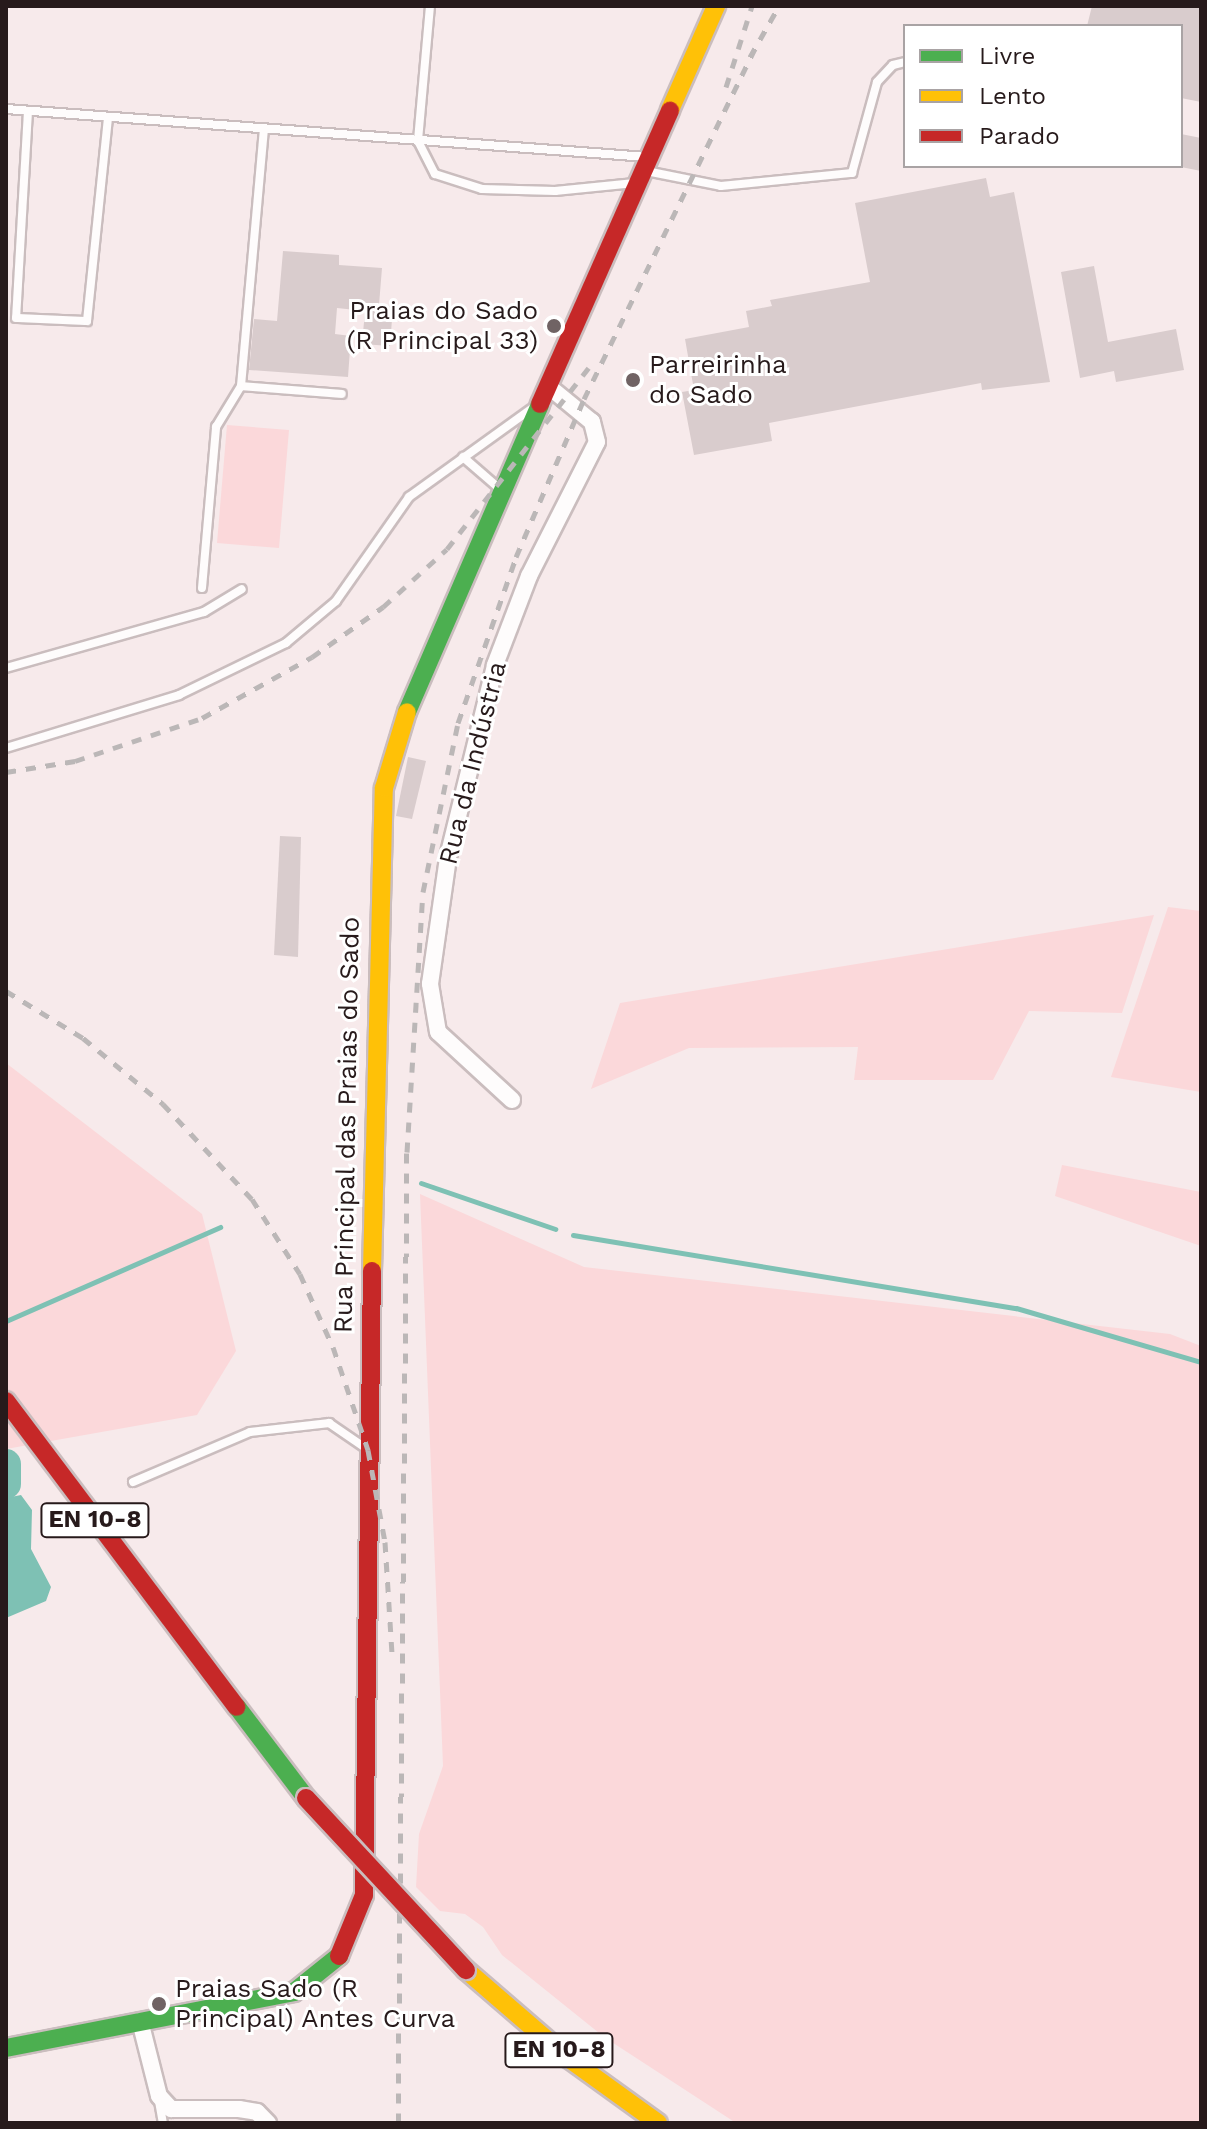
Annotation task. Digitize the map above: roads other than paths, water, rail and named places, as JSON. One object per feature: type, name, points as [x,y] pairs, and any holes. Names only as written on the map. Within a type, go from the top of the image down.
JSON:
[{"type":"street","name":"Rua Principal das Praias do Sado","points":[[6,2048],[294,1992],[334,1965],[358,1921],[364,1895],[368,1450],[380,809],[413,692],[500,489],[716,6]]},
{"type":"street","name":"Rua da Indústria","points":[[512,1100],[438,1032],[430,984],[448,857],[495,665],[529,576],[597,442],[592,422],[548,386]]},
{"type":"street","name":"EN 10-8","points":[[6,1401],[306,1798],[466,1970],[568,2058],[658,2123]]},
{"type":"street","points":[[140,2021],[159,2096],[171,2109],[239,2109],[257,2112],[268,2123]]},
{"type":"lane","points":[[430,6],[418,141],[435,174],[482,189],[555,191],[642,170]]},
{"type":"lane","points":[[6,109],[418,141],[642,170],[721,186],[852,173],[877,82],[893,65],[903,62]]},
{"type":"lane","points":[[28,111],[16,318],[87,321],[108,117]]},
{"type":"lane","points":[[202,588],[216,427],[241,386],[264,129]]},
{"type":"lane","points":[[241,386],[342,394]]},
{"type":"lane","points":[[6,748],[179,695],[293,639],[336,601],[409,497],[539,403]]},
{"type":"lane","points":[[463,457],[500,489]]},
{"type":"lane","points":[[6,668],[204,612],[242,589]]},
{"type":"lane","points":[[133,1482],[250,1432],[329,1423],[368,1450]]},
{"type":"lane","points":[[159,2096],[163,2123]]},
{"type":"waterway","points":[[421,1183],[555,1229]]},
{"type":"waterway","points":[[6,1321],[220,1227]]},
{"type":"waterway","points":[[573,1235],[1016,1308],[1201,1362]]},
{"type":"waterway","points":[[6,1464],[6,1484]]},
{"type":"railway","points":[[726,87],[752,6]]},
{"type":"railway","points":[[750,57],[779,6]]},
{"type":"railway","points":[[398,2123],[407,1152],[423,892],[458,723],[516,557],[584,399],[755,49]]},
{"type":"railway","points":[[6,772],[75,761],[202,718],[312,657],[383,607],[447,549],[590,366]]},
{"type":"railway","points":[[6,991],[83,1038],[163,1104],[252,1199],[300,1274],[333,1347],[368,1450],[385,1542],[392,1652]]},
{"type":"place","name":"Praias do Sado (R Principal 33)","points":[[554,326]]},
{"type":"place","name":"Parreirinha do Sado","points":[[633,380]]},
{"type":"place","name":"Praias Sado (R Principal) Antes Curva","points":[[159,2004]]}]
